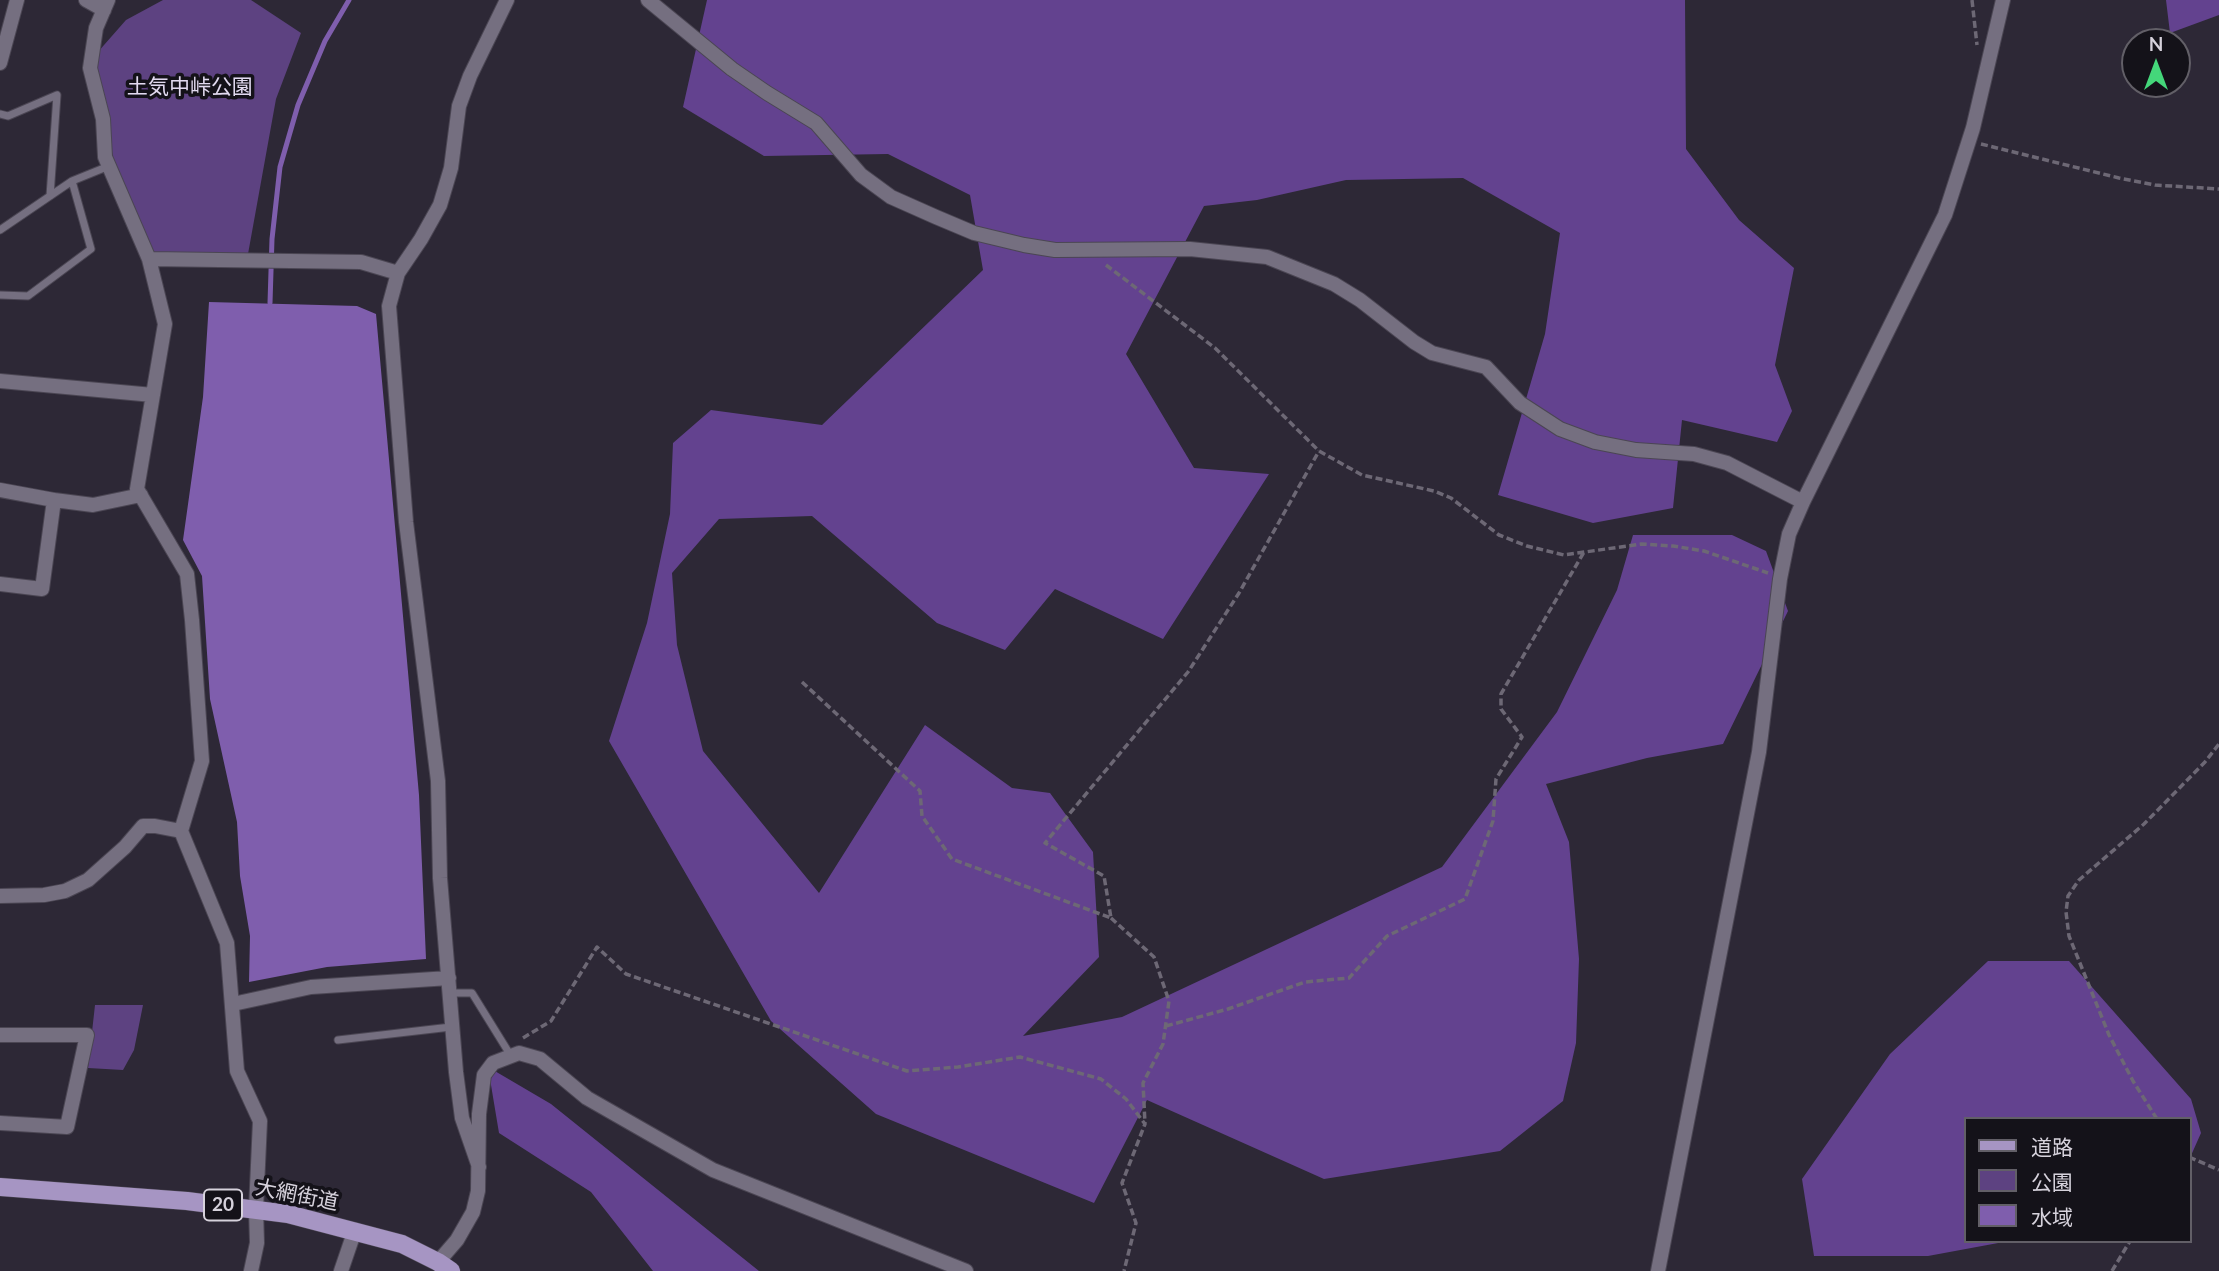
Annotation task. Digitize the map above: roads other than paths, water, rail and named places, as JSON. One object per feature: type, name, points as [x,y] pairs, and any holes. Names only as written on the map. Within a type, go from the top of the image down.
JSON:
[{"type":"main road","name":"大網街道","points":[[0,1187],[187,1201],[288,1213],[402,1244],[444,1267]]},
{"type":"street","points":[[0,63],[4,36],[18,0]]},
{"type":"street","points":[[86,0],[106,5],[96,28],[90,68],[103,119],[105,156],[149,259],[165,324],[137,489],[187,574],[201,761],[181,831],[227,943],[237,1070],[260,1121],[257,1243],[251,1271]]},
{"type":"street","points":[[479,1167],[462,1118],[452,1027],[440,878],[438,781],[406,522],[389,306],[398,273],[440,205],[451,167],[459,106],[470,76],[507,0]]},
{"type":"street","points":[[648,0],[732,69],[816,123],[861,175],[891,197],[974,233],[1055,250],[1190,248],[1267,257],[1334,284],[1432,352],[1486,367],[1520,403],[1560,429],[1595,442],[1626,448],[1694,454],[1727,463],[1803,502]]},
{"type":"street","points":[[1658,1271],[1759,752],[1780,579],[1789,534],[1945,215],[1969,141],[2003,0]]},
{"type":"street","points":[[149,259],[361,262],[398,273]]},
{"type":"street","points":[[0,381],[153,395]]},
{"type":"street","points":[[0,490],[93,505],[141,495]]},
{"type":"street","points":[[0,584],[41,589],[54,500]]},
{"type":"street","points":[[0,897],[55,893],[88,880],[125,847],[143,826],[181,831]]},
{"type":"street","points":[[233,1004],[311,987],[449,985]]},
{"type":"street","points":[[0,1035],[87,1035],[67,1127],[0,1123]]},
{"type":"street","points":[[444,1267],[473,1212],[478,1191],[479,1114],[484,1075],[493,1063],[509,1052],[540,1059],[587,1098],[713,1170],[966,1271]]},
{"type":"street","points":[[341,1271],[355,1230]]},
{"type":"lane","points":[[0,114],[8,116],[57,95],[50,196]]},
{"type":"lane","points":[[0,230],[72,181],[109,166]]},
{"type":"lane","points":[[0,295],[28,296],[91,249],[72,181]]},
{"type":"lane","points":[[449,985],[472,993],[509,1052]]},
{"type":"lane","points":[[338,1040],[452,1027]]},
{"type":"water","points":[[209,302],[357,306],[376,314],[419,795],[426,959],[327,967],[249,982],[250,936],[240,876],[237,822],[210,699],[202,576],[183,540],[203,397]]},
{"type":"waterway","points":[[270,303],[272,239],[280,167],[298,105],[325,41],[349,0]]},
{"type":"park label","name":"土気中峠公園","points":[[190,87]]}]
